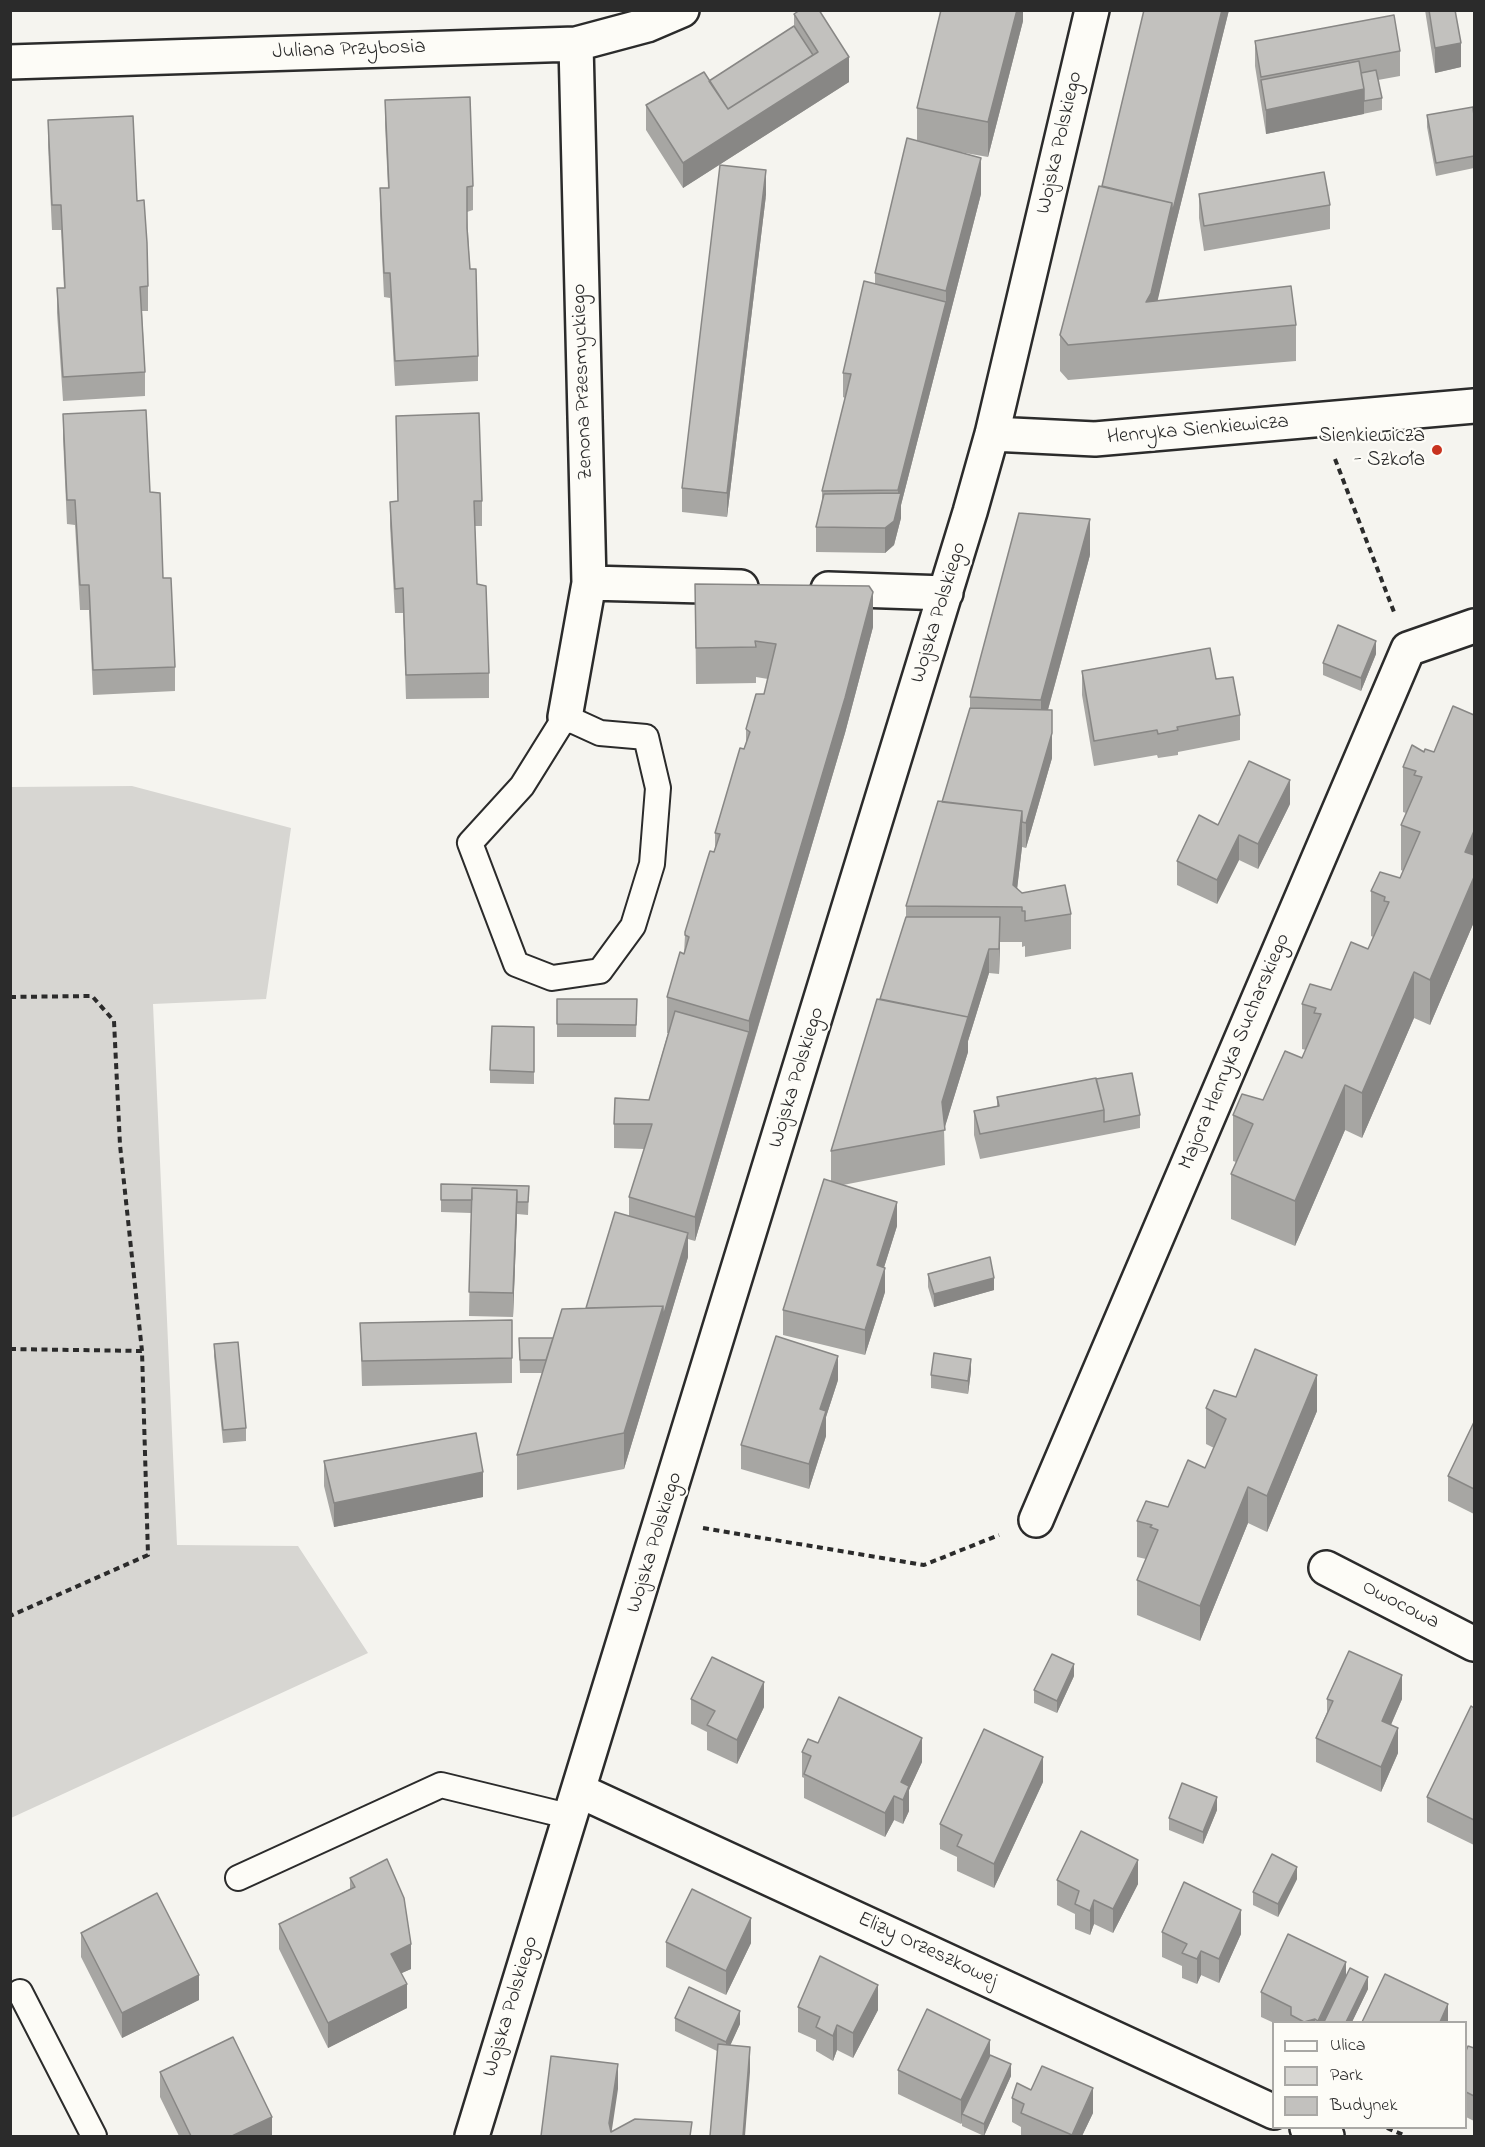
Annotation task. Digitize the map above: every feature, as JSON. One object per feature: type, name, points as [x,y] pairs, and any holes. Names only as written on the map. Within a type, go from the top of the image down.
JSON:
[{"type":"street","name":"Juliana Przybosia","points":[[10,62],[576,44],[648,24],[682,10]]},
{"type":"street","name":"Wojska Polskiego","points":[[472,2136],[576,1804],[946,593],[992,434],[1092,10]]},
{"type":"street","name":"Zenona Przesmyckiego","points":[[565,717],[589,583],[576,44]]},
{"type":"street","name":"Henryka Sienkiewicza","points":[[992,434],[1095,440],[1474,406]]},
{"type":"street","points":[[589,583],[766,588]]},
{"type":"street","points":[[801,589],[946,593]]},
{"type":"street","points":[[1408,649],[1474,626]]},
{"type":"street","name":"Majora Henryka Sucharskiego","points":[[1036,1520],[1408,649]]},
{"type":"street","name":"Owocowa","points":[[1326,1568],[1474,1644]]},
{"type":"street","name":"Elizy Orzeszkowej","points":[[576,1804],[1272,2111]]},
{"type":"street","points":[[1311,2129],[1327,2136]]},
{"type":"lane","points":[[565,717],[600,733],[645,737],[658,788],[652,864],[633,926],[600,971],[552,978],[516,964],[470,843],[522,786],[565,717]]},
{"type":"lane","points":[[238,1878],[441,1785],[576,1804]]},
{"type":"lane","points":[[20,1992],[94,2136]]},
{"type":"path","points":[[1332,451],[1408,649]]},
{"type":"path","points":[[10,997],[92,996],[114,1021],[120,1145],[142,1351],[148,1555],[10,1616]]},
{"type":"path","points":[[10,1349],[142,1351]]},
{"type":"path","points":[[699,1539],[706,1517]]},
{"type":"path","points":[[703,1528],[924,1565],[1036,1520]]},
{"type":"path","points":[[1391,2129],[1406,2136]]},
{"type":"green space","points":[[132,786],[291,828],[266,999],[153,1004],[177,1545],[298,1546],[368,1653],[11,1818],[11,787]]},
{"type":"building","points":[[800,10],[819,10],[849,57],[683,163],[646,105],[704,72],[728,109],[818,52],[794,14]]},
{"type":"building","points":[[941,10],[1017,10],[988,122],[917,108]]},
{"type":"building","points":[[1144,10],[1222,10],[1172,214],[1172,203],[1102,186]]},
{"type":"building","points":[[1429,10],[1455,10],[1461,43],[1435,48]]},
{"type":"building","points":[[1394,15],[1400,51],[1261,77],[1255,41]]},
{"type":"building","points":[[794,26],[813,55],[728,109],[709,81]]},
{"type":"building","points":[[1359,61],[1364,89],[1266,110],[1261,80]]},
{"type":"building","points":[[1376,70],[1382,98],[1364,101],[1361,73]]},
{"type":"building","points":[[470,97],[473,186],[467,187],[467,228],[470,269],[476,269],[478,356],[395,361],[390,273],[384,273],[380,188],[389,188],[385,100]]},
{"type":"building","points":[[1473,107],[1474,156],[1436,163],[1427,115]]},
{"type":"building","points":[[133,116],[137,201],[144,200],[147,243],[148,286],[140,287],[145,372],[63,377],[57,288],[65,288],[61,205],[52,205],[48,120]]},
{"type":"building","points":[[907,138],[981,158],[946,291],[875,273]]},
{"type":"building","points":[[720,165],[766,170],[727,493],[682,488]]},
{"type":"building","points":[[1324,172],[1330,205],[1204,226],[1199,194]]},
{"type":"building","points":[[1099,186],[1172,203],[1151,293],[1146,302],[1291,286],[1296,325],[1068,345],[1060,335]]},
{"type":"building","points":[[864,281],[946,302],[898,490],[822,491],[851,374],[843,373]]},
{"type":"building","points":[[146,410],[150,492],[160,493],[163,578],[171,578],[175,667],[93,670],[89,585],[80,585],[75,500],[67,500],[63,414]]},
{"type":"building","points":[[479,413],[482,501],[474,501],[477,584],[486,586],[489,673],[406,675],[403,588],[395,589],[390,502],[398,501],[396,416]]},
{"type":"building","points":[[901,493],[894,521],[885,528],[816,527],[824,494]]},
{"type":"building","points":[[1019,513],[1090,519],[1041,700],[970,697]]},
{"type":"building","points":[[695,584],[869,586],[873,592],[845,698],[749,1021],[667,997],[680,952],[684,954],[689,937],[685,935],[685,932],[709,854],[710,851],[714,852],[720,834],[715,833],[740,748],[744,749],[750,732],[746,729],[756,694],[764,694],[776,644],[755,641],[756,647],[696,648]]},
{"type":"building","points":[[1338,625],[1376,641],[1361,678],[1323,663]]},
{"type":"building","points":[[1210,648],[1216,679],[1233,677],[1240,715],[1177,727],[1178,730],[1158,734],[1157,730],[1094,741],[1082,671]]},
{"type":"building","points":[[1453,706],[1474,715],[1474,831],[1465,852],[1474,855],[1474,877],[1430,980],[1414,972],[1362,1093],[1345,1085],[1295,1201],[1231,1174],[1253,1124],[1233,1115],[1242,1094],[1263,1100],[1285,1051],[1302,1058],[1321,1014],[1314,1013],[1316,1008],[1302,1004],[1310,984],[1331,990],[1351,942],[1368,949],[1389,902],[1384,901],[1385,897],[1371,891],[1380,872],[1400,878],[1420,832],[1401,825],[1422,777],[1414,775],[1416,771],[1403,767],[1412,745],[1424,752],[1425,749],[1434,752]]},
{"type":"building","points":[[970,708],[1052,710],[1052,733],[1026,823],[1022,822],[1022,811],[942,802]]},
{"type":"building","points":[[1249,761],[1290,780],[1258,844],[1239,835],[1217,880],[1177,861],[1199,815],[1218,825]]},
{"type":"building","points":[[938,801],[1022,811],[1013,885],[1022,893],[1065,885],[1071,914],[1025,921],[1025,911],[1022,911],[1022,907],[906,906]]},
{"type":"building","points":[[906,917],[1000,917],[999,949],[989,949],[968,1017],[880,999]]},
{"type":"building","points":[[557,999],[637,999],[636,1025],[557,1024]]},
{"type":"building","points":[[877,999],[968,1017],[942,1102],[945,1130],[831,1151]]},
{"type":"building","points":[[675,1011],[749,1032],[695,1217],[629,1197],[652,1124],[614,1124],[615,1098],[649,1100]]},
{"type":"building","points":[[492,1026],[534,1027],[534,1072],[490,1070]]},
{"type":"building","points":[[1132,1073],[1140,1115],[1104,1122],[1104,1110],[1096,1079]]},
{"type":"building","points":[[1096,1078],[1104,1110],[980,1134],[974,1111],[999,1106],[997,1097]]},
{"type":"building","points":[[824,1179],[897,1202],[877,1265],[885,1268],[865,1330],[783,1310]]},
{"type":"building","points":[[441,1184],[529,1186],[528,1202],[517,1202],[517,1190],[472,1188],[472,1200],[441,1200]]},
{"type":"building","points":[[472,1188],[517,1190],[513,1293],[469,1292]]},
{"type":"building","points":[[615,1212],[688,1233],[663,1317],[663,1306],[586,1308]]},
{"type":"building","points":[[990,1257],[994,1278],[934,1294],[928,1274]]},
{"type":"building","points":[[663,1306],[624,1433],[517,1455],[562,1309]]},
{"type":"building","points":[[512,1320],[512,1358],[362,1361],[360,1323]]},
{"type":"building","points":[[776,1336],[838,1356],[820,1409],[826,1411],[809,1464],[741,1445]]},
{"type":"building","points":[[519,1338],[553,1338],[546,1360],[520,1360]]},
{"type":"building","points":[[238,1342],[246,1428],[223,1430],[214,1344]]},
{"type":"building","points":[[1255,1349],[1317,1375],[1267,1496],[1248,1487],[1200,1606],[1137,1580],[1158,1530],[1150,1527],[1152,1525],[1137,1521],[1146,1501],[1168,1507],[1188,1460],[1205,1468],[1226,1419],[1206,1408],[1214,1390],[1236,1397]]},
{"type":"building","points":[[934,1353],[971,1359],[968,1381],[931,1375]]},
{"type":"building","points":[[1474,1422],[1474,1489],[1448,1476]]},
{"type":"building","points":[[476,1433],[483,1472],[334,1503],[324,1461]]},
{"type":"building","points":[[1349,1651],[1402,1675],[1382,1721],[1398,1728],[1381,1767],[1316,1738],[1333,1701],[1327,1699]]},
{"type":"building","points":[[1052,1654],[1074,1664],[1057,1701],[1034,1690]]},
{"type":"building","points":[[712,1657],[764,1682],[737,1740],[707,1725],[715,1711],[691,1699]]},
{"type":"building","points":[[839,1697],[922,1738],[901,1782],[909,1786],[903,1800],[894,1796],[885,1813],[804,1774],[811,1756],[802,1752],[808,1739],[818,1743]]},
{"type":"building","points":[[1471,1706],[1474,1708],[1474,1820],[1427,1797]]},
{"type":"building","points":[[984,1729],[1043,1757],[994,1864],[957,1846],[962,1835],[940,1824]]},
{"type":"building","points":[[1182,1783],[1217,1797],[1203,1832],[1169,1818]]},
{"type":"building","points":[[1081,1831],[1138,1860],[1113,1909],[1094,1900],[1090,1911],[1075,1904],[1079,1891],[1057,1880]]},
{"type":"building","points":[[1272,1854],[1297,1867],[1278,1904],[1253,1892]]},
{"type":"building","points":[[387,1859],[404,1898],[411,1944],[391,1954],[407,1984],[328,2023],[279,1924],[355,1887],[350,1878]]},
{"type":"building","points":[[1184,1882],[1241,1910],[1219,1959],[1201,1951],[1197,1959],[1182,1953],[1187,1944],[1162,1932]]},
{"type":"building","points":[[692,1889],[751,1918],[726,1971],[666,1942]]},
{"type":"building","points":[[157,1893],[199,1975],[122,2013],[81,1933]]},
{"type":"building","points":[[1288,1934],[1346,1962],[1318,2021],[1315,2019],[1302,2021],[1291,2015],[1291,2007],[1261,1992]]},
{"type":"building","points":[[820,1956],[878,1985],[853,2033],[837,2025],[833,2036],[816,2027],[820,2017],[798,2007]]},
{"type":"building","points":[[1350,1968],[1368,1977],[1346,2021],[1324,2021]]},
{"type":"building","points":[[1385,1974],[1448,2004],[1440,2021],[1362,2021]]},
{"type":"building","points":[[689,1987],[740,2011],[726,2042],[675,2018]]},
{"type":"building","points":[[927,2009],[990,2040],[961,2100],[898,2070]]},
{"type":"building","points":[[233,2037],[272,2117],[232,2136],[191,2136],[160,2072]]},
{"type":"building","points":[[718,2044],[750,2047],[743,2136],[710,2136]]},
{"type":"building","points":[[1468,2046],[1474,2048],[1474,2096],[1467,2092]]},
{"type":"building","points":[[990,2055],[1011,2064],[984,2124],[962,2114]]},
{"type":"building","points":[[551,2056],[618,2064],[609,2123],[611,2132],[635,2119],[692,2122],[690,2136],[541,2136]]},
{"type":"building","points":[[1042,2066],[1093,2088],[1072,2135],[1021,2113],[1024,2104],[1012,2098],[1017,2083],[1031,2090]]},
{"type":"place","name":"Sienkiewicza - Szkoła","points":[[1437,450]]}]
